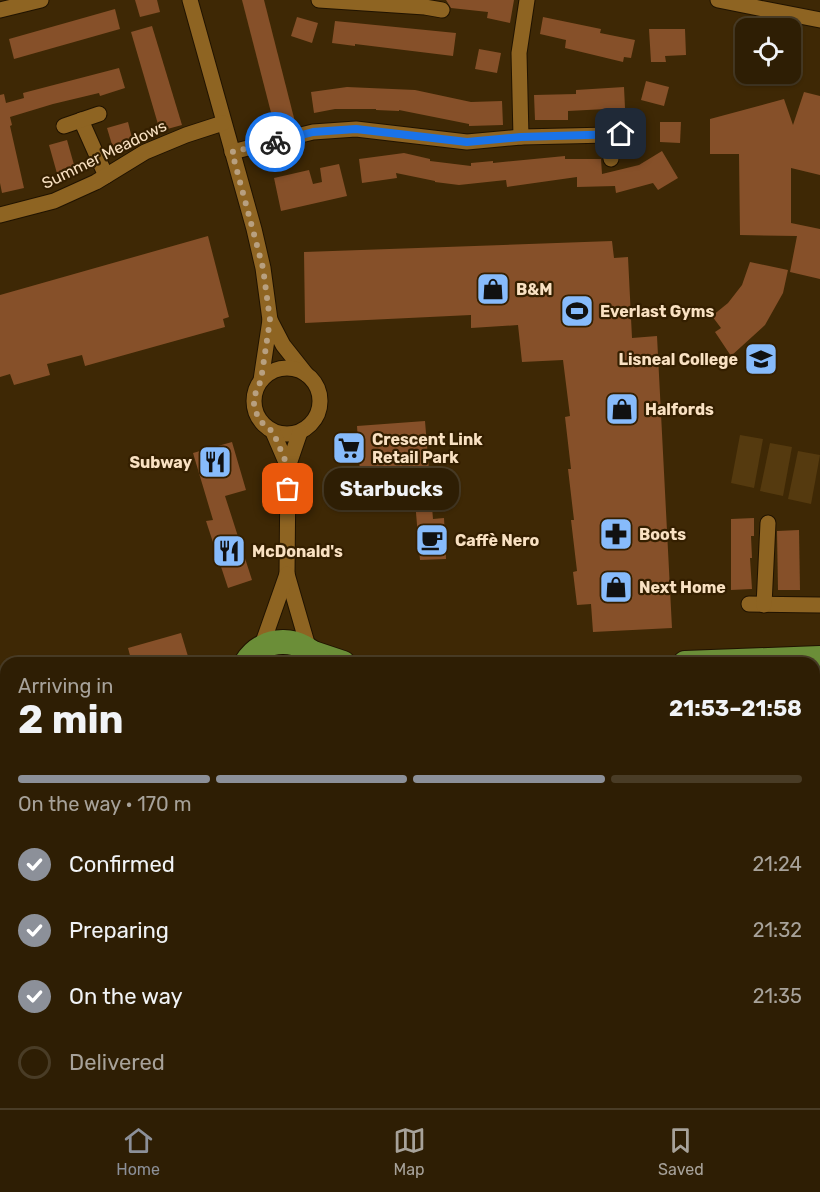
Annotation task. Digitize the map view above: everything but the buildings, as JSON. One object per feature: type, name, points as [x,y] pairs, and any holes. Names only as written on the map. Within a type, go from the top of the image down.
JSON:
[{"type":"highway","points":[[254,655],[276,642],[284,641],[300,645],[314,655]]},
{"type":"street","points":[[0,10],[42,0]]},
{"type":"street","points":[[190,0],[263,268],[270,320],[261,380],[254,397],[254,407],[264,425],[273,432],[291,435],[300,432],[314,422],[319,412],[320,401],[313,381],[283,345],[270,320]]},
{"type":"street","points":[[319,0],[425,3],[442,10]]},
{"type":"street","points":[[521,137],[519,53],[527,0]]},
{"type":"street","points":[[718,0],[820,20]]},
{"type":"street","points":[[64,126],[99,114]]},
{"type":"street","points":[[81,120],[106,176]]},
{"type":"street","name":"Summer Meadows","points":[[0,215],[54,201],[106,176],[145,152],[223,123]]},
{"type":"street","points":[[232,152],[313,132],[356,129],[467,142],[634,132]]},
{"type":"street","points":[[609,135],[610,159]]},
{"type":"street","points":[[261,380],[276,370],[286,368],[296,369],[306,374]]},
{"type":"street","points":[[273,432],[288,467]]},
{"type":"street","points":[[300,432],[288,467],[288,574],[314,655]]},
{"type":"street","points":[[768,523],[756,604],[820,605]]},
{"type":"street","points":[[254,655],[288,574]]},
{"type":"shaded area","points":[[740,435],[763,439],[754,488],[731,483]]},
{"type":"shaded area","points":[[770,443],[792,447],[783,496],[760,491]]},
{"type":"shaded area","points":[[798,451],[820,455],[811,504],[788,499]]},
{"type":"way so far","points":[[275,142],[232,152],[263,268],[270,320],[261,380],[254,397],[254,407],[264,425],[273,432],[288,467],[288,489]]},
{"type":"place","name":"B&M","points":[[493,289]]},
{"type":"place","name":"Everlast Gyms","points":[[577,311]]},
{"type":"place","name":"Lisneal College","points":[[761,359]]},
{"type":"place","name":"Halfords","points":[[622,409]]},
{"type":"place","name":"Crescent Link Retail Park","points":[[349,448]]},
{"type":"place","name":"Subway","points":[[215,462]]},
{"type":"place","name":"Starbucks","points":[[288,489]]},
{"type":"place","name":"Boots","points":[[616,534]]},
{"type":"place","name":"Caffè Nero","points":[[432,540]]},
{"type":"place","name":"McDonald's","points":[[229,551]]},
{"type":"place","name":"Next Home","points":[[616,587]]},
{"type":"route","points":[[275,142],[313,132],[356,129],[467,142],[521,137],[621,134]]}]
